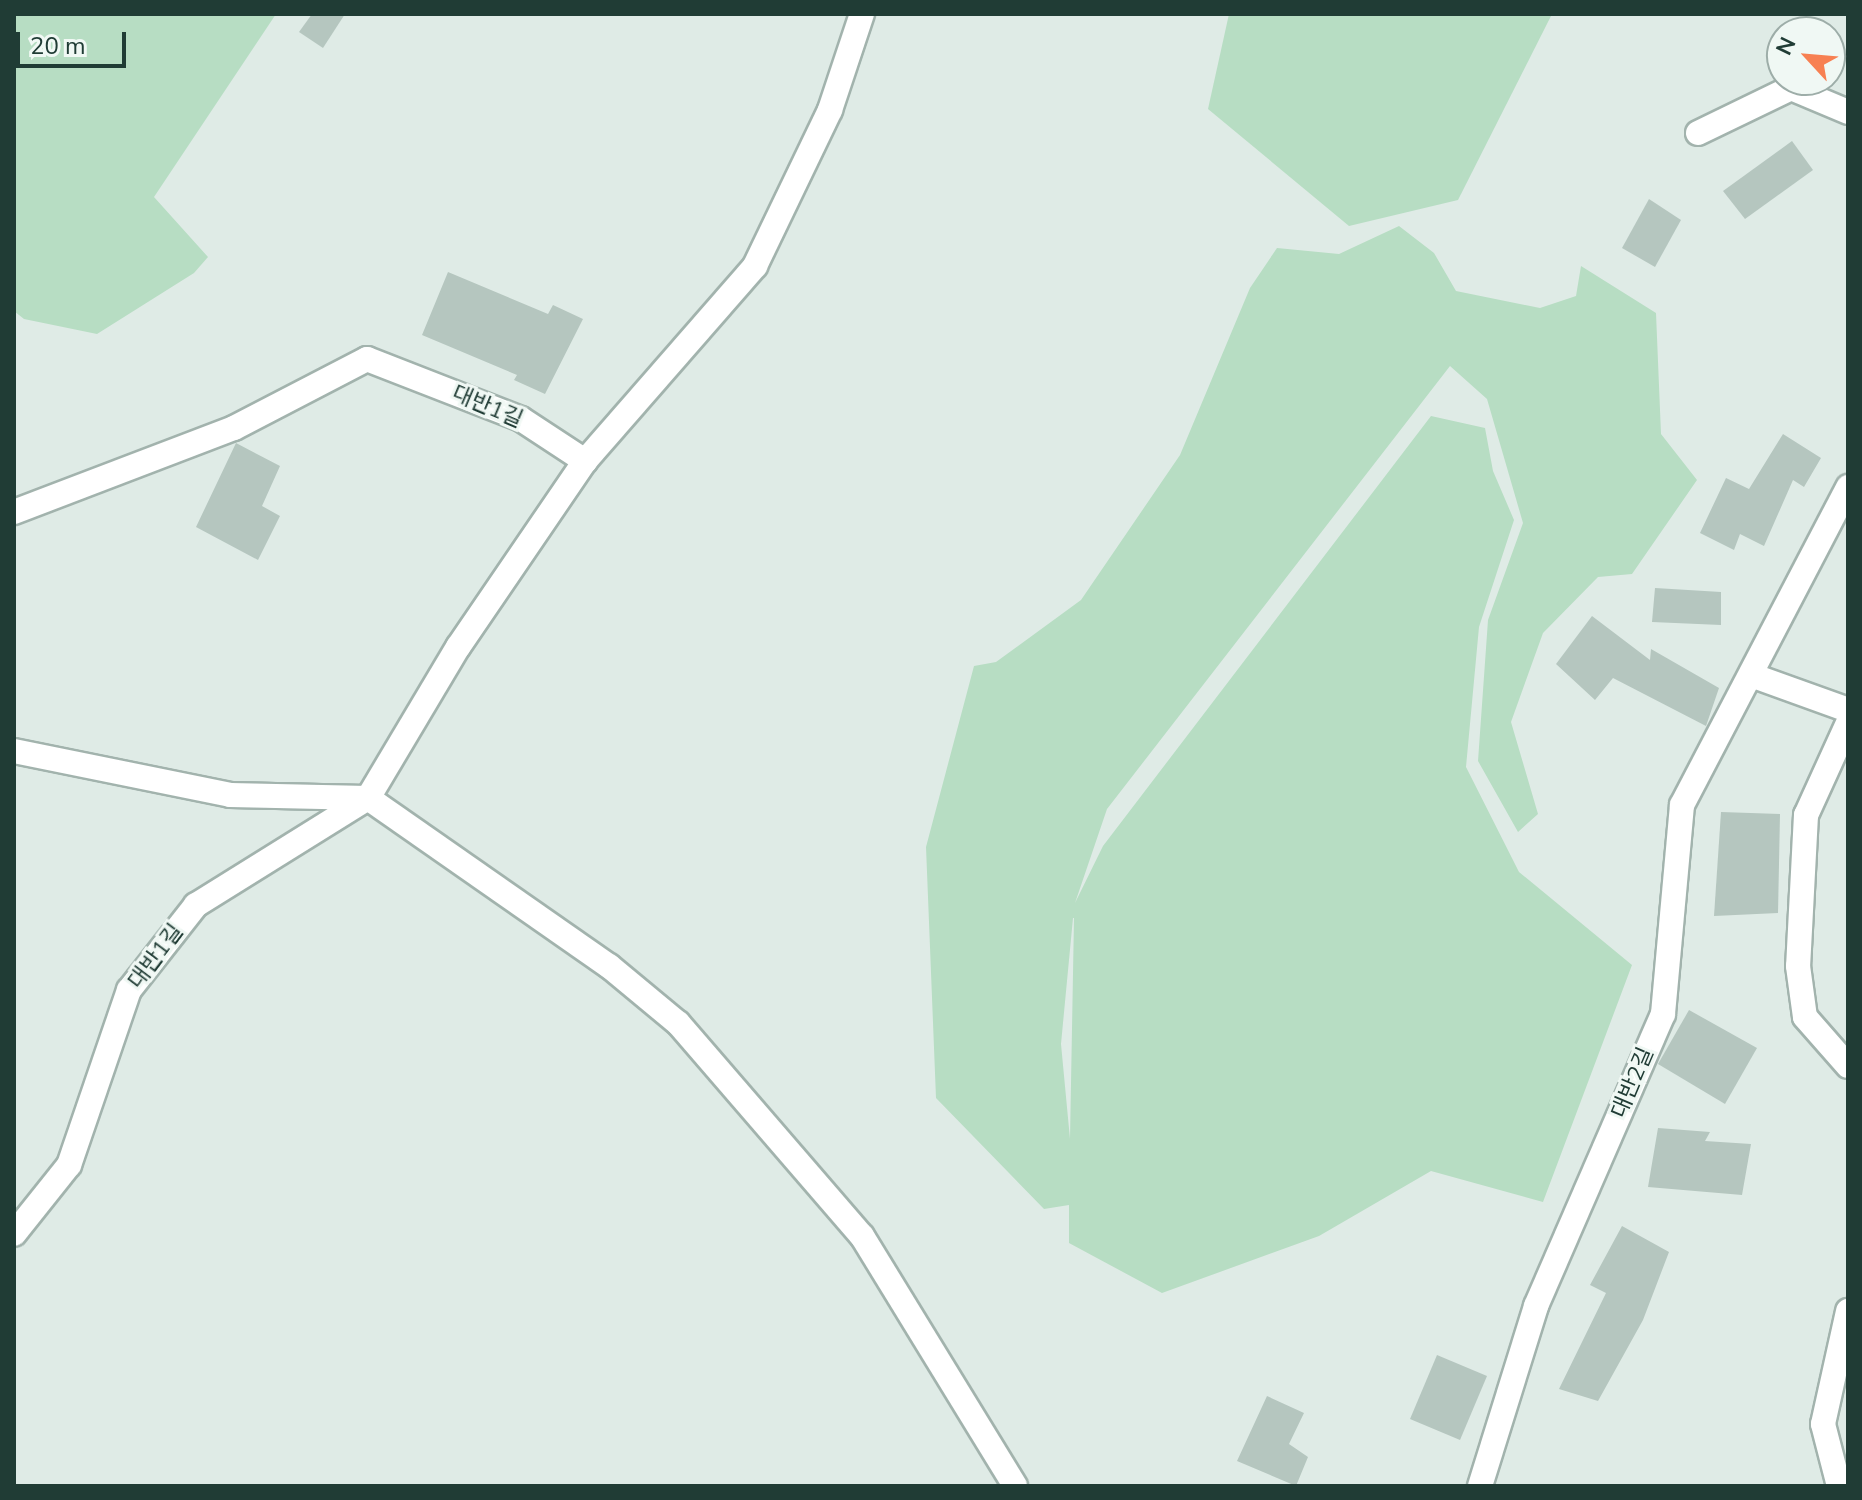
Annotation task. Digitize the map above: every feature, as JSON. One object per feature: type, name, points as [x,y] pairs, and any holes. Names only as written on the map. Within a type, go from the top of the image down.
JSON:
[{"type":"lane","points":[[585,461],[755,266],[830,110],[862,14]]},
{"type":"lane","points":[[1698,133],[1791,88],[1848,112]]},
{"type":"lane","name":"대반1길","points":[[14,512],[234,428],[367,359],[521,419],[585,461],[458,647],[368,798],[196,905],[129,990],[69,1165],[14,1234]]},
{"type":"lane","name":"대반2길","points":[[1480,1486],[1536,1306],[1663,1014],[1682,805],[1848,487]]},
{"type":"lane","points":[[1751,675],[1848,710]]},
{"type":"lane","points":[[1848,723],[1806,815],[1798,966],[1805,1017],[1848,1066]]},
{"type":"lane","points":[[14,751],[230,795],[368,798],[609,966],[678,1023],[862,1236],[1015,1486]]},
{"type":"lane","points":[[1839,1486],[1823,1424],[1848,1311]]},
{"type":"green space","points":[[14,14],[276,14],[154,197],[208,257],[194,273],[97,334],[24,319],[14,311]]},
{"type":"green space","points":[[1229,14],[1552,14],[1458,200],[1349,226],[1208,109]]},
{"type":"green space","points":[[1399,226],[1434,253],[1456,291],[1540,308],[1576,296],[1581,266],[1656,313],[1661,434],[1697,480],[1632,574],[1598,577],[1543,633],[1511,722],[1538,814],[1518,832],[1478,761],[1488,620],[1523,523],[1487,399],[1450,366],[1107,809],[1075,903],[1103,846],[1431,416],[1485,428],[1493,471],[1514,520],[1479,627],[1466,767],[1519,872],[1632,965],[1543,1202],[1431,1171],[1319,1236],[1162,1293],[1069,1243],[1069,1205],[1044,1209],[936,1098],[926,847],[974,666],[996,662],[1081,600],[1180,455],[1250,288],[1277,248],[1339,254]],"holes":[[[1074,918],[1070,1139],[1061,1044]]]},
{"type":"building","points":[[312,14],[345,14],[323,48],[299,32]]},
{"type":"building","points":[[1792,141],[1813,170],[1745,219],[1723,191]]},
{"type":"building","points":[[1649,199],[1681,220],[1655,267],[1622,248]]},
{"type":"building","points":[[448,272],[548,314],[553,305],[583,319],[545,394],[514,380],[517,375],[422,335]]},
{"type":"building","points":[[1783,434],[1821,458],[1804,487],[1793,480],[1764,546],[1740,534],[1734,550],[1700,533],[1726,478],[1749,489]]},
{"type":"building","points":[[236,443],[280,466],[262,506],[280,516],[258,560],[196,527]]},
{"type":"building","points":[[1655,588],[1721,592],[1721,625],[1652,622]]},
{"type":"building","points":[[1592,616],[1650,660],[1651,649],[1719,688],[1706,726],[1613,678],[1595,700],[1556,664]]},
{"type":"building","points":[[1721,812],[1780,814],[1778,913],[1714,916]]},
{"type":"building","points":[[1689,1010],[1757,1048],[1725,1104],[1658,1064]]},
{"type":"building","points":[[1658,1128],[1710,1132],[1705,1141],[1751,1144],[1742,1195],[1648,1187]]},
{"type":"building","points":[[1622,1226],[1669,1252],[1643,1320],[1598,1401],[1559,1389],[1606,1293],[1590,1285]]},
{"type":"building","points":[[1437,1355],[1487,1376],[1460,1440],[1410,1419]]},
{"type":"building","points":[[1267,1396],[1304,1413],[1289,1444],[1308,1457],[1296,1486],[1237,1461]]}]
